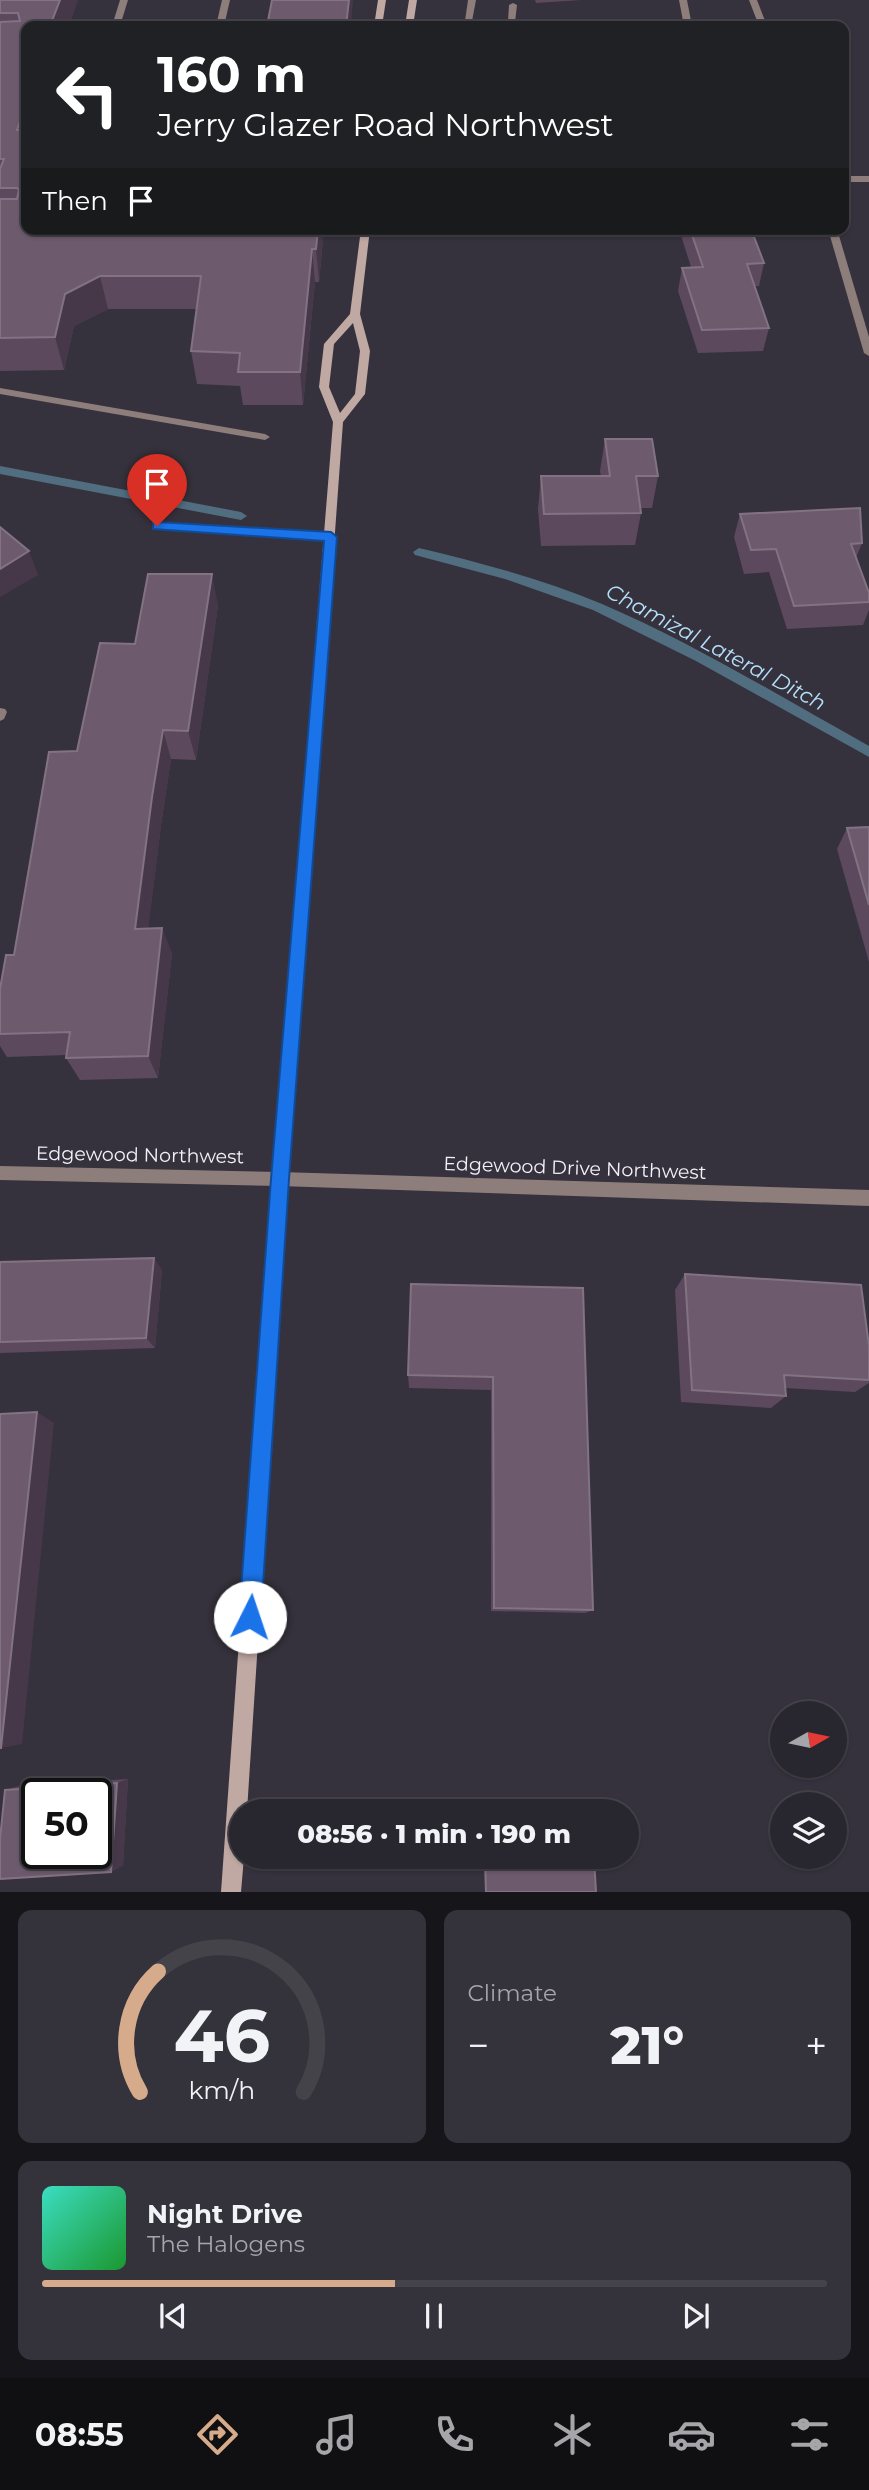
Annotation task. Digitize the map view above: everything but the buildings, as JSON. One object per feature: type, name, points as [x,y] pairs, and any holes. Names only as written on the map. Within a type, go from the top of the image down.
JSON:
[{"type":"main road","points":[[379,21],[382,0]]},
{"type":"main road","points":[[410,21],[413,0]]},
{"type":"main road","points":[[338,422],[359,394],[365,351],[355,314],[365,235]]},
{"type":"main road","points":[[231,1892],[280,1179],[331,537],[338,422],[324,387],[328,344],[355,314]]},
{"type":"street","points":[[118,21],[124,0]]},
{"type":"street","points":[[221,21],[226,0]]},
{"type":"street","points":[[468,21],[472,0]]},
{"type":"street","points":[[683,0],[687,21]]},
{"type":"street","points":[[753,0],[761,21]]},
{"type":"street","points":[[511,21],[513,5]]},
{"type":"street","points":[[849,179],[869,179]]},
{"type":"street","points":[[834,235],[869,352]]},
{"type":"street","points":[[0,391],[265,437]]},
{"type":"street","points":[[157,526],[331,537]]},
{"type":"street","name":"Edgewood Northwest","points":[[0,1173],[280,1179]]},
{"type":"street","name":"Edgewood Drive Northwest","points":[[280,1179],[869,1198]]},
{"type":"waterway","points":[[0,470],[241,516]]},
{"type":"waterway","name":"Chamizal Lateral Ditch","points":[[419,552],[509,576],[597,607],[701,658],[869,752]]},
{"type":"route","points":[[157,526],[331,537],[280,1179],[250,1617]]}]
